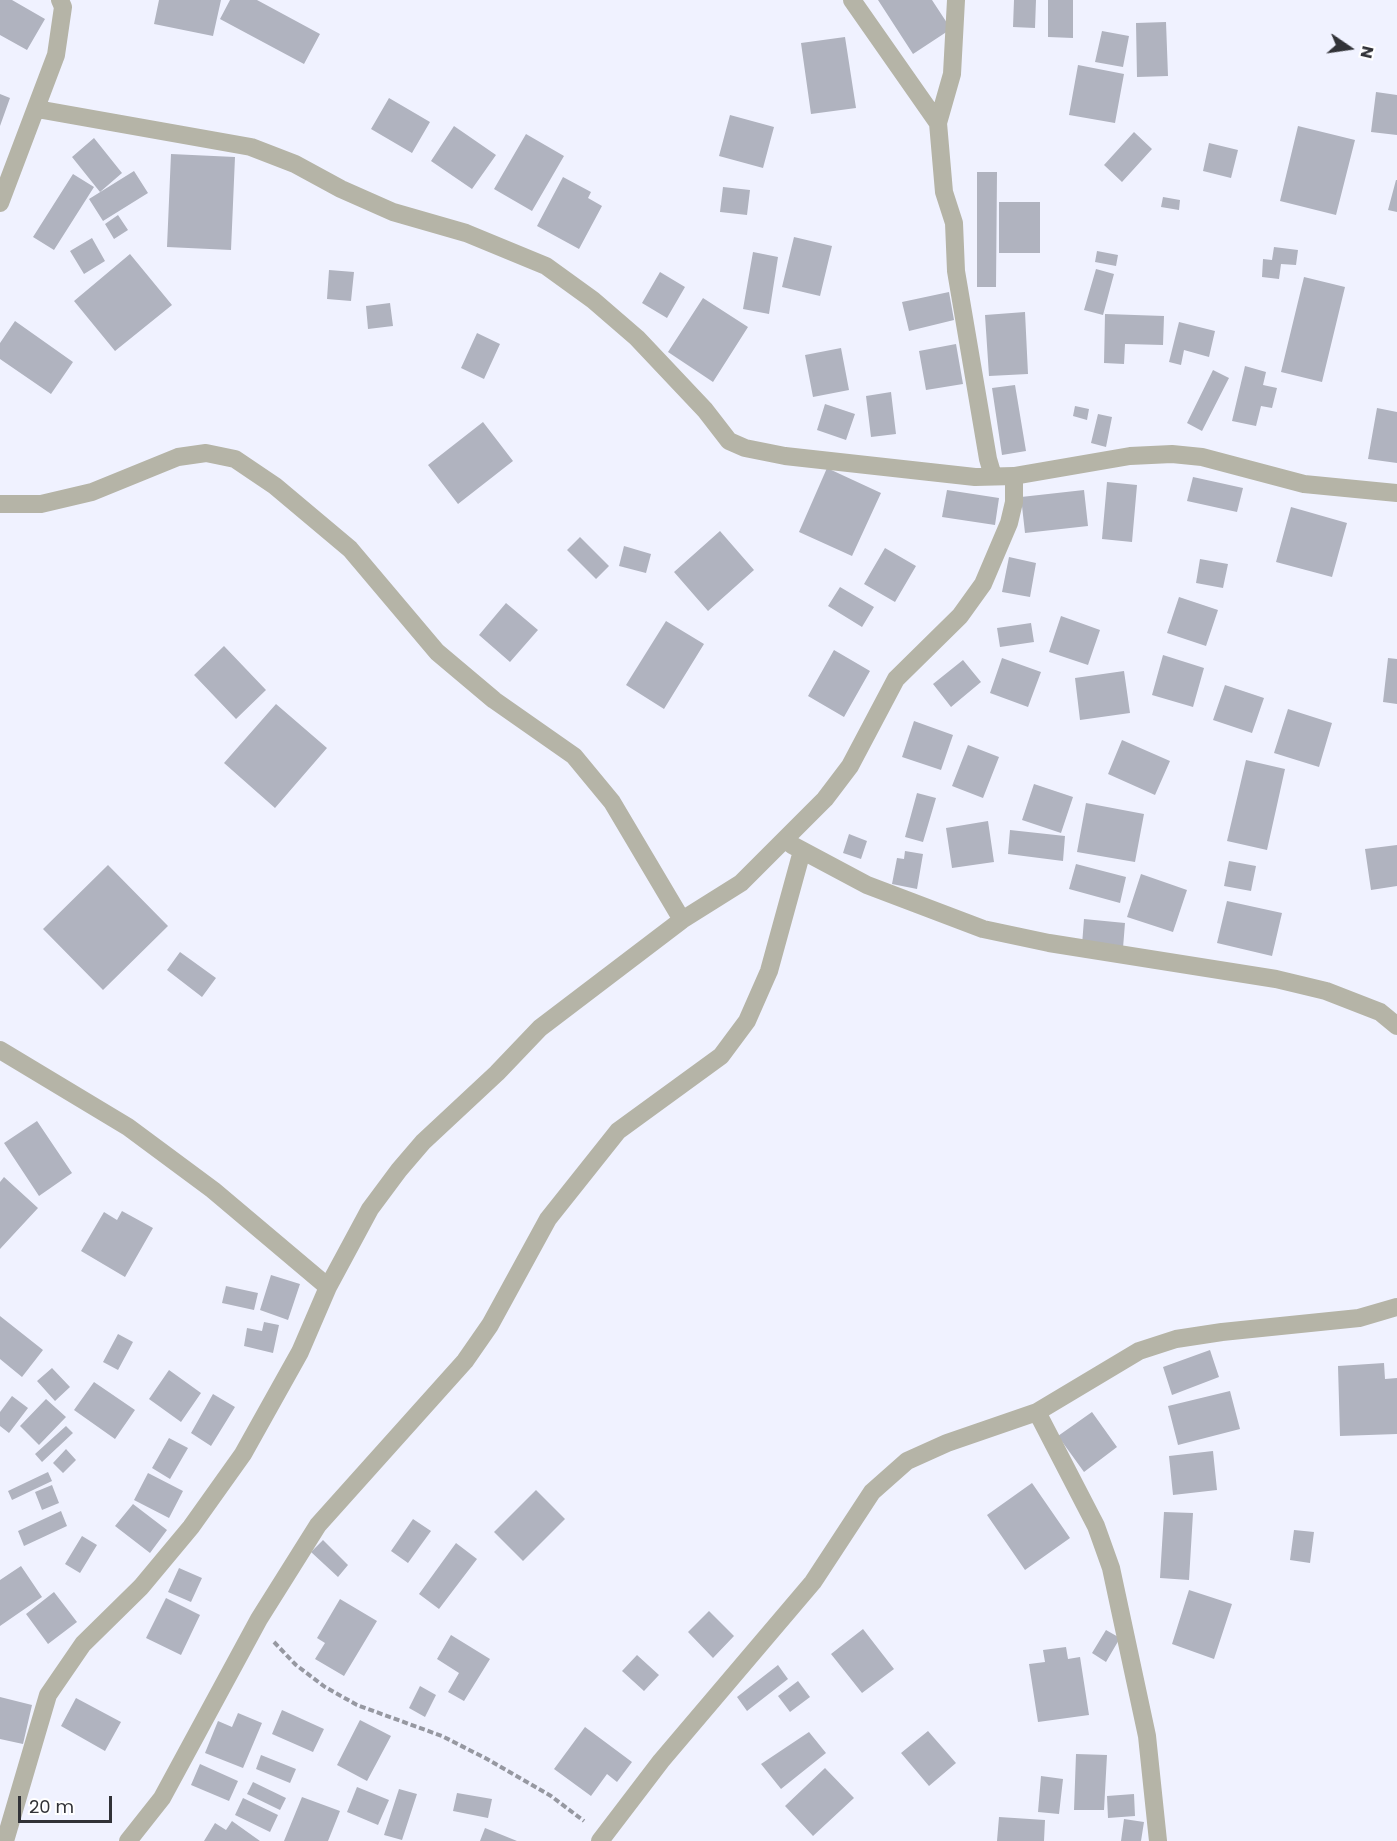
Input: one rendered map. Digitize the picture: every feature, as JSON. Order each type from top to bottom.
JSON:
[{"type":"street","points":[[0,203],[56,55],[63,7],[60,0]]},
{"type":"street","points":[[852,0],[938,123]]},
{"type":"street","points":[[956,0],[952,74],[938,123],[944,192],[954,223],[956,270],[993,477]]},
{"type":"street","points":[[37,109],[251,147],[295,164],[341,189],[393,212],[466,233],[546,266],[593,300],[637,338],[705,411],[729,441],[745,448],[784,456],[975,477],[1014,476],[1130,456],[1172,454],[1202,457],[1304,484],[1397,494]]},
{"type":"street","points":[[0,504],[41,504],[92,492],[178,457],[206,453],[235,459],[275,486],[350,549],[437,652],[494,700],[574,756],[612,802],[682,920]]},
{"type":"street","points":[[5,1841],[48,1695],[83,1644],[141,1587],[191,1527],[243,1454],[300,1352],[328,1287],[370,1209],[423,1142],[497,1073],[540,1028],[682,920],[741,883],[785,842],[825,799],[850,765],[896,679],[960,616],[983,584],[1009,523],[1014,502],[1014,476]]},
{"type":"street","points":[[785,842],[867,885],[982,929],[1107,953],[1276,979],[1326,991],[1380,1012],[1397,1026]]},
{"type":"street","points":[[128,1841],[162,1798],[260,1619],[318,1524],[465,1361],[490,1325],[548,1219],[611,1139],[678,1085],[721,1056],[747,1021],[769,971],[802,851]]},
{"type":"street","points":[[0,1050],[128,1127],[213,1190],[328,1287]]},
{"type":"street","points":[[602,1839],[661,1761],[813,1581],[872,1492],[886,1477],[907,1461],[947,1443],[1037,1412],[1139,1351],[1176,1340],[1222,1332],[1359,1318],[1397,1306]]},
{"type":"street","points":[[1037,1412],[1096,1526],[1111,1568],[1147,1736],[1158,1841]]},
{"type":"path","points":[[260,1619],[283,1652],[325,1687],[357,1705],[442,1736],[487,1759],[550,1796],[602,1839]]},
{"type":"building","points":[[0,0],[12,0],[45,19],[27,50],[0,35]]},
{"type":"building","points":[[159,0],[221,0],[213,36],[154,24]]},
{"type":"building","points":[[230,0],[257,0],[320,34],[304,64],[220,19]]},
{"type":"building","points":[[878,0],[932,0],[951,29],[913,54]]},
{"type":"building","points":[[1014,0],[1036,0],[1035,28],[1013,27]]},
{"type":"building","points":[[1048,0],[1073,0],[1073,38],[1048,37]]},
{"type":"building","points":[[1166,22],[1168,76],[1137,77],[1136,23]]},
{"type":"building","points":[[1102,31],[1129,36],[1123,67],[1095,62]]},
{"type":"building","points":[[845,37],[856,108],[811,114],[801,43]]},
{"type":"building","points":[[1078,65],[1124,74],[1115,123],[1069,115]]},
{"type":"building","points":[[1376,92],[1397,95],[1397,135],[1371,132]]},
{"type":"building","points":[[0,94],[10,98],[0,126]]},
{"type":"building","points":[[389,98],[430,122],[412,153],[371,129]]},
{"type":"building","points":[[730,115],[774,127],[763,168],[719,156]]},
{"type":"building","points":[[454,126],[496,155],[472,189],[431,161]]},
{"type":"building","points":[[1298,126],[1355,140],[1336,215],[1280,201]]},
{"type":"building","points":[[1134,132],[1152,149],[1122,182],[1104,165]]},
{"type":"building","points":[[526,134],[564,156],[532,211],[494,189]]},
{"type":"building","points":[[94,138],[122,173],[100,192],[72,157]]},
{"type":"building","points":[[1209,143],[1238,150],[1231,178],[1203,171]]},
{"type":"building","points":[[171,154],[235,157],[231,250],[167,247]]},
{"type":"building","points":[[134,171],[148,193],[103,221],[89,199]]},
{"type":"building","points":[[977,172],[997,172],[996,287],[977,287]]},
{"type":"building","points":[[73,174],[94,187],[54,250],[33,237]]},
{"type":"building","points":[[563,177],[591,192],[588,198],[602,206],[579,249],[537,226]]},
{"type":"building","points":[[1397,180],[1397,212],[1388,210]]},
{"type":"building","points":[[723,187],[750,190],[747,215],[720,212]]},
{"type":"building","points":[[1163,197],[1180,200],[1179,210],[1161,207]]},
{"type":"building","points":[[999,202],[1040,202],[1040,253],[999,253]]},
{"type":"building","points":[[118,215],[128,230],[114,239],[105,224]]},
{"type":"building","points":[[794,237],[832,246],[820,296],[782,287]]},
{"type":"building","points":[[92,238],[105,261],[84,274],[70,251]]},
{"type":"building","points":[[1274,247],[1298,250],[1296,265],[1281,264],[1279,279],[1262,277],[1263,259],[1272,260]]},
{"type":"building","points":[[1097,251],[1118,255],[1116,266],[1095,262]]},
{"type":"building","points":[[753,252],[778,257],[769,314],[743,309]]},
{"type":"building","points":[[130,254],[172,305],[115,351],[74,301]]},
{"type":"building","points":[[1096,269],[1114,274],[1103,315],[1084,310]]},
{"type":"building","points":[[329,270],[354,272],[351,301],[327,299]]},
{"type":"building","points":[[660,272],[685,287],[667,318],[642,303]]},
{"type":"building","points":[[1304,277],[1345,287],[1322,382],[1281,372]]},
{"type":"building","points":[[949,292],[954,320],[909,331],[902,302]]},
{"type":"building","points":[[703,298],[748,327],[713,382],[668,352]]},
{"type":"building","points":[[390,303],[393,326],[368,329],[366,306]]},
{"type":"building","points":[[1025,312],[1028,374],[989,376],[985,315]]},
{"type":"building","points":[[1105,314],[1164,316],[1163,345],[1125,344],[1124,364],[1104,363]]},
{"type":"building","points":[[15,321],[73,362],[51,394],[0,359],[0,343]]},
{"type":"building","points":[[1179,322],[1215,331],[1209,357],[1184,350],[1181,365],[1169,362]]},
{"type":"building","points":[[477,333],[500,344],[484,379],[461,368]]},
{"type":"building","points":[[956,344],[963,384],[926,390],[919,351]]},
{"type":"building","points":[[841,348],[849,390],[813,397],[805,355]]},
{"type":"building","points":[[1245,366],[1266,372],[1263,385],[1277,388],[1272,408],[1261,406],[1256,426],[1232,421]]},
{"type":"building","points":[[1213,370],[1229,378],[1202,431],[1187,423]]},
{"type":"building","points":[[1015,385],[1026,451],[1002,455],[992,388]]},
{"type":"building","points":[[891,392],[896,434],[871,437],[866,396]]},
{"type":"building","points":[[825,404],[855,414],[846,440],[817,430]]},
{"type":"building","points":[[1075,406],[1089,409],[1087,420],[1073,416]]},
{"type":"building","points":[[1377,408],[1397,412],[1397,463],[1368,459]]},
{"type":"building","points":[[1098,414],[1112,417],[1106,447],[1091,443]]},
{"type":"building","points":[[483,422],[513,461],[458,504],[428,465]]},
{"type":"building","points":[[827,468],[881,493],[852,556],[799,532]]},
{"type":"building","points":[[1193,477],[1243,488],[1237,512],[1187,501]]},
{"type":"building","points":[[1107,482],[1137,485],[1132,542],[1102,539]]},
{"type":"building","points":[[947,490],[999,498],[995,525],[942,517]]},
{"type":"building","points":[[1084,490],[1088,526],[1025,533],[1021,497]]},
{"type":"building","points":[[1291,507],[1347,523],[1332,577],[1276,562]]},
{"type":"building","points":[[720,531],[754,570],[708,611],[674,572]]},
{"type":"building","points":[[580,537],[609,566],[596,579],[567,550]]},
{"type":"building","points":[[624,546],[651,554],[646,573],[619,566]]},
{"type":"building","points":[[885,548],[916,566],[895,602],[864,584]]},
{"type":"building","points":[[1009,557],[1036,563],[1030,597],[1002,592]]},
{"type":"building","points":[[1200,559],[1228,564],[1223,588],[1196,583]]},
{"type":"building","points":[[840,587],[874,607],[862,627],[828,606]]},
{"type":"building","points":[[1179,597],[1218,610],[1206,646],[1167,633]]},
{"type":"building","points":[[506,603],[538,630],[510,662],[479,635]]},
{"type":"building","points":[[1061,616],[1100,630],[1088,665],[1049,652]]},
{"type":"building","points":[[666,621],[704,644],[664,709],[626,685]]},
{"type":"building","points":[[1031,623],[1034,642],[1000,647],[997,628]]},
{"type":"building","points":[[224,646],[266,690],[236,719],[194,675]]},
{"type":"building","points":[[834,650],[870,671],[844,717],[808,696]]},
{"type":"building","points":[[1163,655],[1204,668],[1193,707],[1152,695]]},
{"type":"building","points":[[1002,658],[1041,672],[1028,707],[990,693]]},
{"type":"building","points":[[1388,658],[1397,659],[1397,704],[1383,702]]},
{"type":"building","points":[[963,660],[981,682],[951,707],[933,684]]},
{"type":"building","points":[[1124,671],[1130,713],[1080,720],[1075,678]]},
{"type":"building","points":[[1225,685],[1264,698],[1252,733],[1213,720]]},
{"type":"building","points":[[276,704],[327,748],[275,808],[224,763]]},
{"type":"building","points":[[1288,709],[1332,723],[1319,767],[1274,753]]},
{"type":"building","points":[[914,721],[953,735],[941,770],[902,757]]},
{"type":"building","points":[[1122,740],[1170,761],[1155,795],[1108,774]]},
{"type":"building","points":[[968,745],[999,757],[983,798],[952,786]]},
{"type":"building","points":[[1246,760],[1285,769],[1267,850],[1227,841]]},
{"type":"building","points":[[1034,784],[1073,797],[1061,833],[1022,820]]},
{"type":"building","points":[[917,793],[936,798],[923,842],[905,837]]},
{"type":"building","points":[[1086,803],[1144,814],[1135,862],[1077,852]]},
{"type":"building","points":[[988,821],[994,862],[952,868],[946,828]]},
{"type":"building","points":[[1010,830],[1065,836],[1063,861],[1008,854]]},
{"type":"building","points":[[849,834],[867,841],[861,859],[843,853]]},
{"type":"building","points":[[1397,845],[1397,886],[1371,890],[1365,849]]},
{"type":"building","points":[[905,851],[923,854],[917,889],[892,884],[897,858],[904,859]]},
{"type":"building","points":[[1229,861],[1256,866],[1251,891],[1224,886]]},
{"type":"building","points":[[1076,864],[1126,877],[1120,903],[1069,889]]},
{"type":"building","points":[[108,865],[168,926],[103,990],[43,929]]},
{"type":"building","points":[[1141,874],[1187,890],[1173,932],[1127,917]]},
{"type":"building","points":[[1227,901],[1282,913],[1272,956],[1217,943]]},
{"type":"building","points":[[1084,919],[1125,923],[1123,948],[1082,945]]},
{"type":"building","points":[[180,952],[216,978],[202,997],[167,970]]},
{"type":"building","points":[[37,1121],[72,1173],[39,1196],[4,1143]]},
{"type":"building","points":[[4,1177],[38,1208],[0,1249],[0,1182]]},
{"type":"building","points":[[122,1211],[153,1228],[125,1277],[81,1251],[104,1212],[117,1220]]},
{"type":"building","points":[[271,1275],[300,1284],[288,1320],[260,1310]]},
{"type":"building","points":[[226,1286],[258,1293],[254,1310],[222,1303]]},
{"type":"building","points":[[0,1316],[43,1350],[22,1377],[0,1359]]},
{"type":"building","points":[[264,1322],[279,1325],[273,1353],[244,1346],[247,1328],[262,1331]]},
{"type":"building","points":[[118,1334],[133,1342],[118,1370],[103,1362]]},
{"type":"building","points":[[1210,1350],[1219,1377],[1172,1395],[1163,1367]]},
{"type":"building","points":[[1384,1363],[1385,1379],[1397,1378],[1397,1434],[1340,1436],[1338,1366]]},
{"type":"building","points":[[52,1368],[70,1387],[55,1401],[37,1381]]},
{"type":"building","points":[[169,1370],[201,1393],[181,1422],[149,1399]]},
{"type":"building","points":[[94,1382],[135,1410],[115,1439],[74,1410]]},
{"type":"building","points":[[1230,1391],[1240,1429],[1178,1445],[1168,1406]]},
{"type":"building","points":[[213,1394],[235,1407],[211,1446],[191,1433]]},
{"type":"building","points":[[12,1396],[28,1408],[9,1433],[0,1426],[0,1412]]},
{"type":"building","points":[[46,1399],[66,1417],[39,1445],[20,1426]]},
{"type":"building","points":[[1092,1412],[1117,1447],[1084,1472],[1058,1436]]},
{"type":"building","points":[[66,1426],[73,1433],[42,1462],[35,1454]]},
{"type":"building","points":[[169,1438],[188,1448],[170,1479],[152,1468]]},
{"type":"building","points":[[66,1449],[76,1460],[63,1473],[53,1463]]},
{"type":"building","points":[[1213,1451],[1217,1490],[1173,1495],[1169,1456]]},
{"type":"building","points":[[48,1472],[52,1481],[12,1500],[8,1491]]},
{"type":"building","points":[[148,1473],[183,1491],[169,1518],[134,1500]]},
{"type":"building","points":[[1032,1483],[1070,1538],[1025,1570],[987,1515]]},
{"type":"building","points":[[52,1485],[59,1503],[42,1510],[35,1492]]},
{"type":"building","points":[[536,1490],[565,1519],[523,1561],[494,1532]]},
{"type":"building","points":[[133,1504],[167,1530],[150,1553],[115,1526]]},
{"type":"building","points":[[61,1511],[67,1526],[24,1546],[18,1531]]},
{"type":"building","points":[[1164,1512],[1193,1513],[1189,1580],[1160,1578]]},
{"type":"building","points":[[413,1519],[431,1531],[408,1563],[391,1551]]},
{"type":"building","points":[[1294,1530],[1314,1532],[1310,1563],[1290,1560]]},
{"type":"building","points":[[82,1536],[97,1545],[80,1573],[65,1564]]},
{"type":"building","points":[[323,1540],[348,1565],[338,1577],[311,1552]]},
{"type":"building","points":[[456,1543],[477,1559],[439,1609],[419,1594]]},
{"type":"building","points":[[21,1566],[42,1597],[0,1626],[0,1580]]},
{"type":"building","points":[[179,1568],[202,1578],[191,1602],[168,1592]]},
{"type":"building","points":[[1189,1590],[1232,1604],[1214,1659],[1172,1644]]},
{"type":"building","points":[[54,1592],[77,1622],[48,1644],[26,1614]]},
{"type":"building","points":[[166,1598],[200,1615],[181,1655],[146,1638]]},
{"type":"building","points":[[340,1599],[377,1621],[344,1676],[315,1659],[325,1643],[317,1638]]},
{"type":"building","points":[[709,1611],[734,1636],[713,1658],[688,1632]]},
{"type":"building","points":[[863,1629],[894,1669],[862,1693],[831,1654]]},
{"type":"building","points":[[1106,1630],[1120,1638],[1106,1662],[1092,1653]]},
{"type":"building","points":[[451,1635],[490,1659],[464,1701],[448,1692],[459,1673],[437,1659]]},
{"type":"building","points":[[1066,1647],[1068,1659],[1080,1657],[1089,1715],[1038,1722],[1029,1664],[1045,1662],[1043,1650]]},
{"type":"building","points":[[637,1655],[659,1675],[644,1691],[622,1671]]},
{"type":"building","points":[[778,1665],[788,1679],[747,1711],[737,1697]]},
{"type":"building","points":[[798,1681],[810,1697],[790,1712],[778,1696]]},
{"type":"building","points":[[420,1686],[436,1695],[425,1717],[409,1708]]},
{"type":"building","points":[[0,1697],[32,1705],[23,1744],[0,1739]]},
{"type":"building","points":[[76,1698],[121,1722],[105,1751],[61,1726]]},
{"type":"building","points":[[282,1710],[324,1729],[313,1752],[272,1734]]},
{"type":"building","points":[[238,1713],[262,1723],[243,1768],[205,1753],[218,1721],[232,1727]]},
{"type":"building","points":[[360,1720],[391,1736],[367,1781],[337,1765]]},
{"type":"building","points":[[585,1727],[632,1762],[617,1782],[607,1774],[591,1796],[554,1769]]},
{"type":"building","points":[[928,1731],[956,1763],[929,1786],[901,1753]]},
{"type":"building","points":[[809,1732],[826,1753],[781,1789],[761,1764]]},
{"type":"building","points":[[1076,1754],[1107,1755],[1104,1810],[1074,1810]]},
{"type":"building","points":[[261,1755],[296,1769],[290,1783],[256,1769]]},
{"type":"building","points":[[200,1764],[238,1781],[229,1801],[191,1785]]},
{"type":"building","points":[[825,1768],[854,1798],[813,1836],[785,1806]]},
{"type":"building","points":[[1041,1776],[1063,1779],[1059,1814],[1038,1812]]},
{"type":"building","points":[[253,1782],[286,1798],[280,1810],[247,1794]]},
{"type":"building","points":[[357,1787],[389,1800],[378,1825],[347,1812]]},
{"type":"building","points":[[399,1789],[417,1794],[402,1840],[384,1835]]},
{"type":"building","points":[[457,1793],[492,1799],[488,1818],[453,1811]]},
{"type":"building","points":[[1134,1794],[1135,1816],[1108,1818],[1107,1796]]},
{"type":"building","points":[[302,1797],[340,1811],[328,1841],[284,1841]]},
{"type":"building","points":[[243,1798],[278,1815],[270,1832],[235,1815]]},
{"type":"building","points":[[999,1817],[1045,1820],[1044,1841],[997,1841]]},
{"type":"building","points":[[1124,1819],[1144,1822],[1141,1841],[1121,1841]]},
{"type":"building","points":[[232,1821],[260,1841],[204,1841],[215,1823],[226,1830]]},
{"type":"building","points":[[485,1828],[517,1841],[480,1841]]}]
